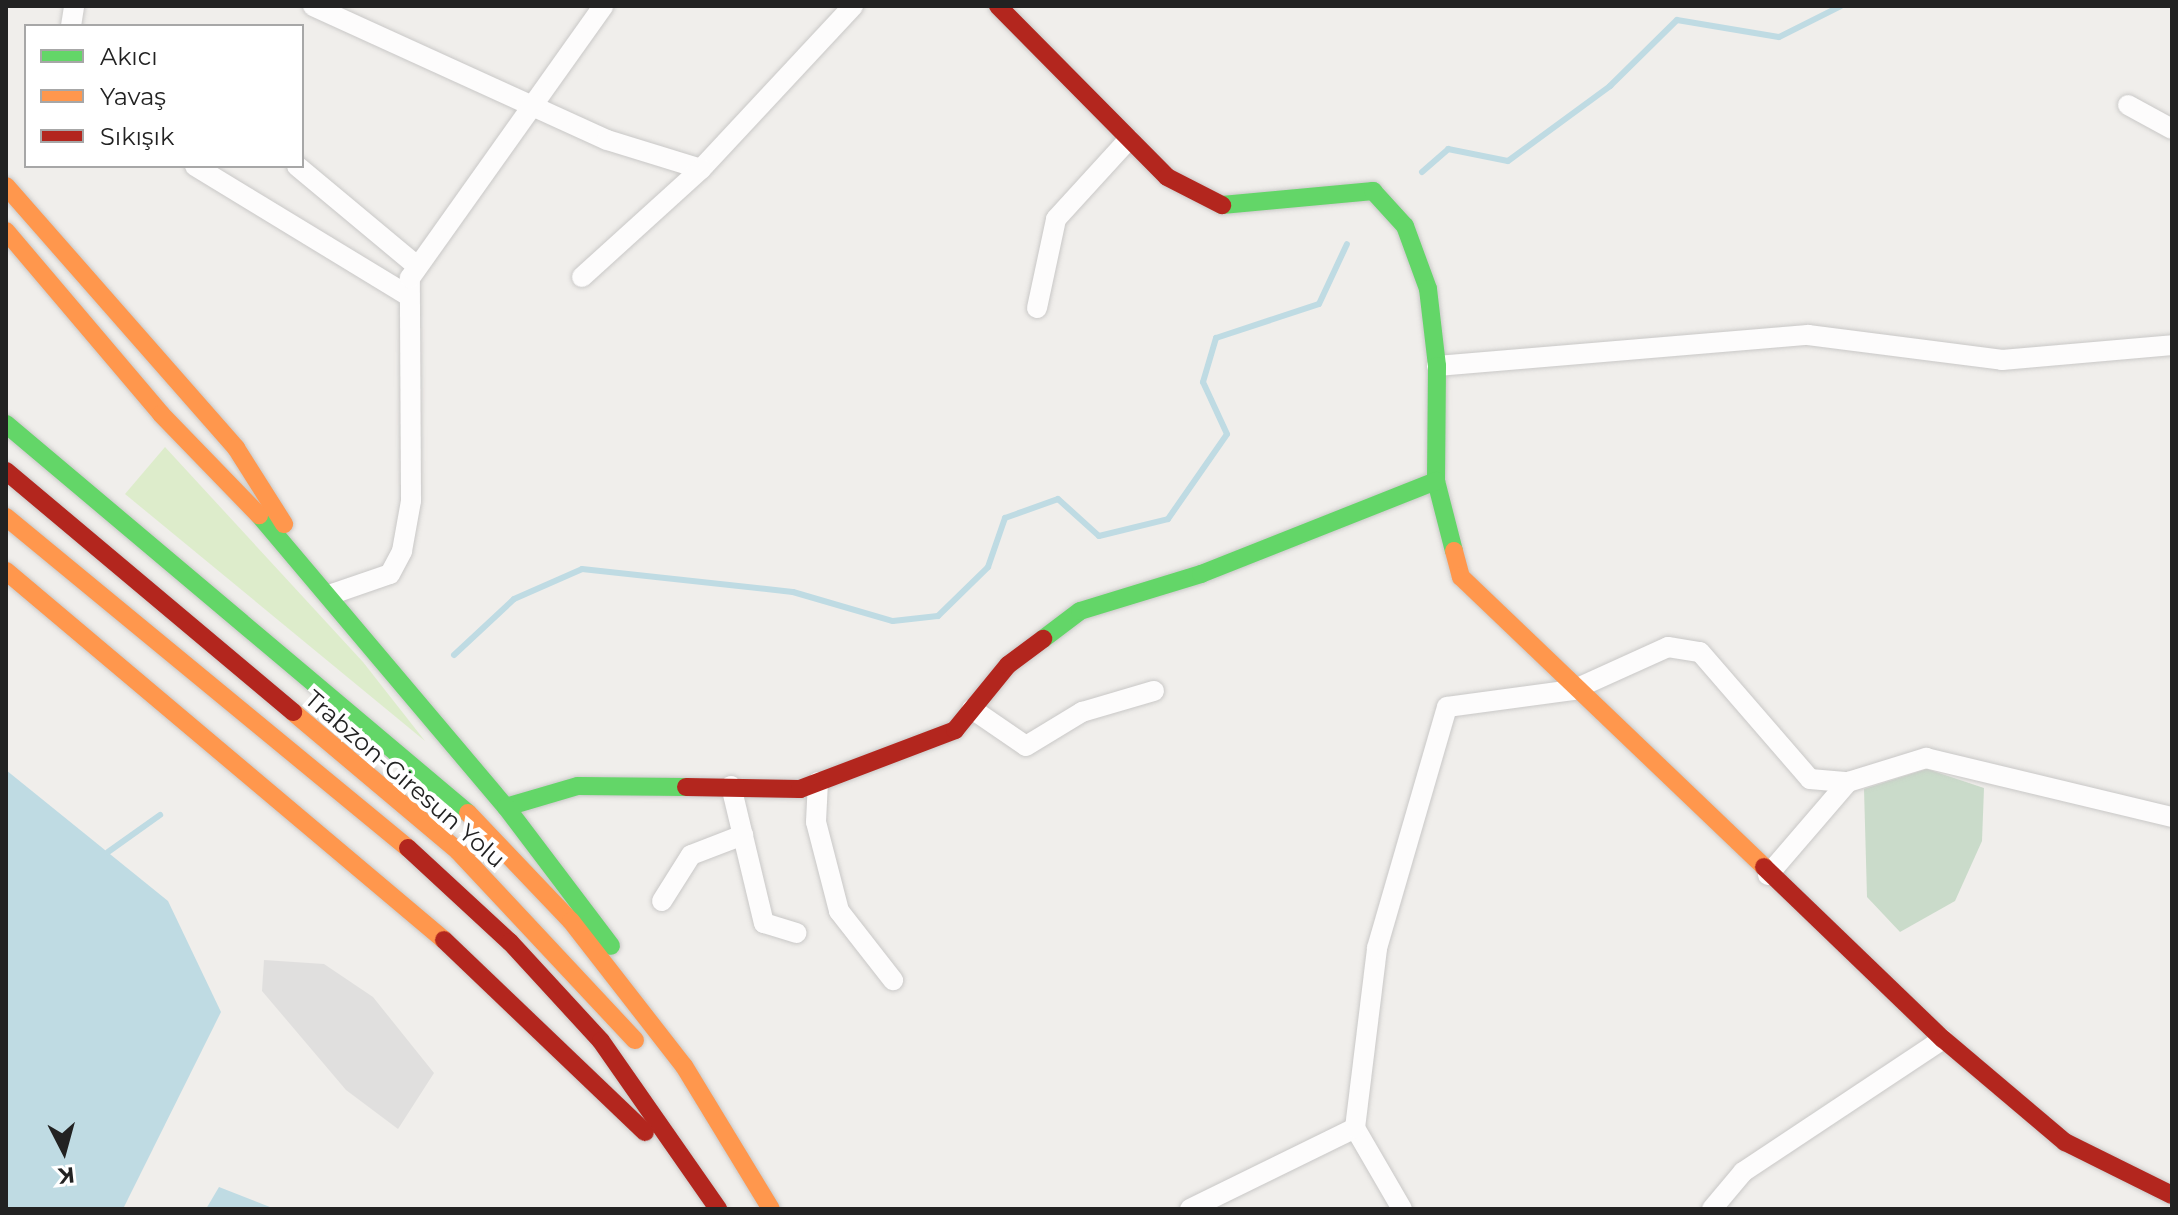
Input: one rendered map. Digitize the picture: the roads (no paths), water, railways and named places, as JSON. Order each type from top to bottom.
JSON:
[{"type":"main road","points":[[998,6],[1167,177],[1221,205],[1373,191],[1405,226],[1428,289],[1437,366],[1436,481],[1461,577],[1573,690],[1943,1039],[2065,1142],[2172,1195]]},
{"type":"main road","points":[[6,186],[236,448],[314,572]]},
{"type":"main road","points":[[6,231],[161,414],[314,572],[506,807],[700,1070],[781,1209]]},
{"type":"main road","points":[[6,424],[470,815],[571,921],[684,1066],[771,1209]]},
{"type":"main road","name":"Trabzon-Giresun Yolu","points":[[6,471],[458,851],[651,1062]]},
{"type":"main road","points":[[506,807],[578,786],[800,789],[955,730],[1008,665],[1080,611],[1201,574],[1436,481]]},
{"type":"main road","name":"Trabzon-Giresun Yolu","points":[[6,517],[439,874],[601,1041],[718,1209]]},
{"type":"main road","points":[[6,571],[441,937],[706,1190]]},
{"type":"main road","points":[[678,1099],[752,1209]]},
{"type":"street","points":[[313,6],[533,102],[607,140],[701,169]]},
{"type":"street","points":[[332,594],[390,574],[402,551],[411,501],[407,295],[416,265],[603,6]]},
{"type":"street","points":[[582,277],[701,169],[853,6]]},
{"type":"street","points":[[2128,105],[2172,129]]},
{"type":"street","points":[[1037,308],[1056,219],[1129,139]]},
{"type":"street","points":[[198,168],[407,295]]},
{"type":"street","points":[[299,168],[416,265]]},
{"type":"street","points":[[1437,366],[1808,335],[2002,360],[2172,345]]},
{"type":"street","points":[[1402,1209],[1355,1128],[1377,948],[1447,707],[1573,690],[1668,647],[1700,652],[1810,779],[1848,782],[1926,758],[2172,817]]},
{"type":"street","points":[[972,709],[1026,746],[1082,712],[1154,691]]},
{"type":"street","points":[[818,782],[816,822],[839,911],[893,980]]},
{"type":"street","points":[[1768,875],[1848,782]]},
{"type":"street","points":[[731,786],[764,923],[797,933]]},
{"type":"street","points":[[662,901],[691,855],[743,835]]},
{"type":"street","points":[[1712,1209],[1743,1172],[1943,1039]]},
{"type":"street","points":[[1190,1209],[1355,1128]]},
{"type":"water","points":[[6,770],[168,901],[221,1012],[123,1209],[6,1209]]},
{"type":"water","points":[[219,1187],[275,1209],[206,1209]]},
{"type":"waterway","points":[[1422,172],[1448,149],[1508,161],[1610,86],[1677,20],[1779,37],[1841,6]]},
{"type":"waterway","points":[[454,655],[514,599],[582,569],[793,592],[893,621],[938,616],[988,567],[1005,518],[1058,499],[1099,536],[1168,519],[1227,434],[1203,382],[1216,338],[1319,304],[1347,244]]},
{"type":"waterway","points":[[108,852],[160,815]]}]
